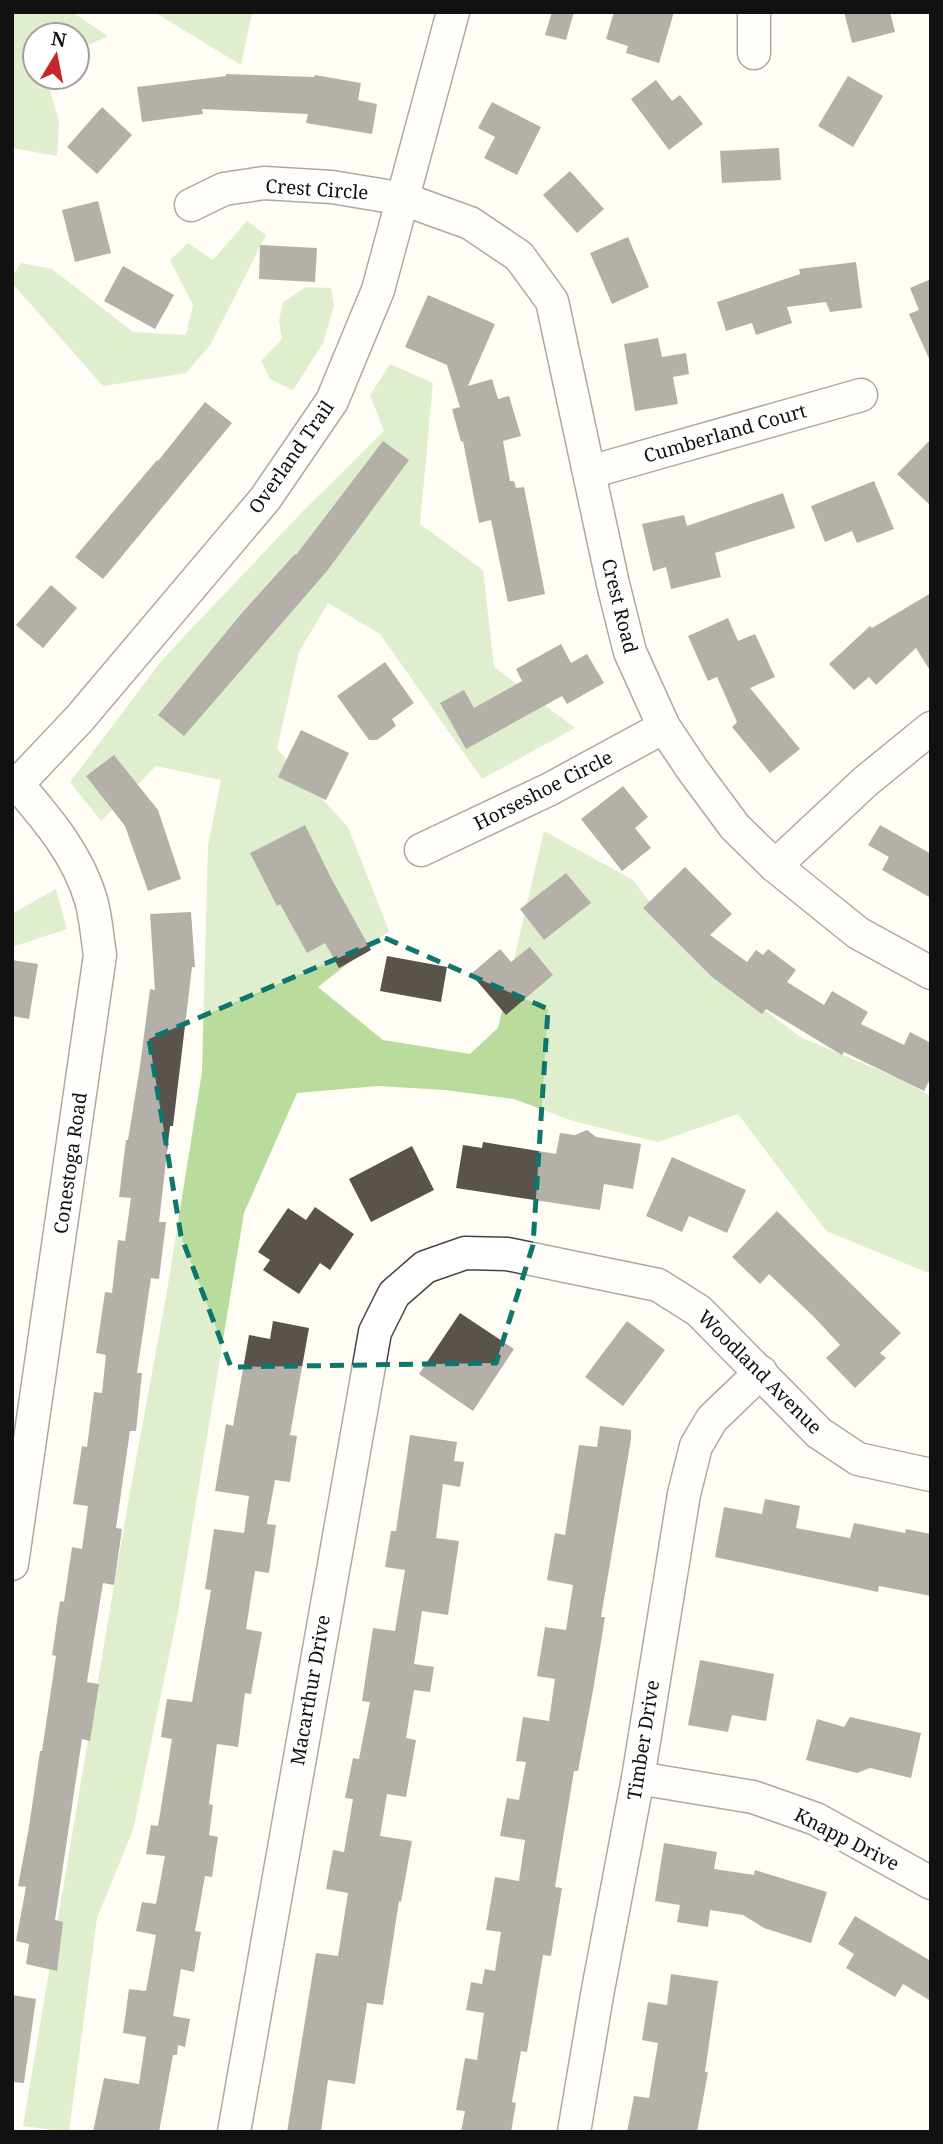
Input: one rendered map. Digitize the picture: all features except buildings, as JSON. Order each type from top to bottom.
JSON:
[{"type":"street","name":"Overland Trail","points":[[15,787],[80,719],[265,499],[332,401],[378,290],[453,12]]},
{"type":"street","points":[[754,12],[754,52]]},
{"type":"street","name":"Crest Circle","points":[[191,205],[224,189],[264,183],[332,187],[404,199]]},
{"type":"street","name":"Crest Road","points":[[404,199],[470,223],[519,256],[552,301],[630,652],[664,727],[692,769],[735,827],[775,866],[858,933],[931,973]]},
{"type":"street","name":"Cumberland Court","points":[[590,472],[861,395]]},
{"type":"street","name":"Horseshoe Circle","points":[[421,850],[550,789],[664,727]]},
{"type":"street","points":[[775,866],[866,781],[931,728]]},
{"type":"street","name":"Conestoga Road","points":[[12,1564],[100,955],[92,901],[73,856],[47,820],[15,787]]},
{"type":"street","name":"Woodland Avenue","points":[[425,1267],[465,1253],[507,1254],[658,1285],[699,1311],[820,1433],[858,1459],[931,1475]]},
{"type":"street","name":"Macarthur Drive","points":[[234,2132],[375,1332],[394,1294],[425,1267]]},
{"type":"street","name":"Timber Drive","points":[[574,2132],[638,1778],[684,1494],[696,1446],[712,1419],[761,1372]]},
{"type":"street","name":"Knapp Drive","points":[[638,1778],[753,1797],[816,1819],[927,1873]]},
{"type":"highlighted area","points":[[385,938],[548,1009],[533,1245],[496,1363],[231,1367],[181,1236],[149,1039]]},
{"type":"green space","points":[[12,12],[72,12],[86,21],[21,21],[21,91],[50,91],[59,121],[57,156],[12,148]]},
{"type":"green space","points":[[154,12],[255,12],[252,13],[241,65]]},
{"type":"green space","points":[[91,25],[108,36],[91,44]]},
{"type":"green space","points":[[247,221],[266,235],[210,345],[186,373],[103,386],[12,283],[12,276],[21,263],[52,269],[133,332],[186,335],[193,305],[170,260],[188,243],[213,260]]},
{"type":"green space","points":[[306,287],[331,288],[334,306],[323,343],[293,390],[270,379],[261,361],[282,339],[279,321],[283,302]]},
{"type":"green space","points":[[390,364],[433,383],[420,524],[483,570],[494,667],[575,728],[482,779],[380,634],[328,603],[299,652],[277,749],[348,827],[389,931],[318,987],[383,1040],[470,1054],[498,1028],[544,831],[633,880],[690,955],[802,1038],[898,1078],[931,1096],[931,1274],[826,1231],[738,1114],[658,1142],[573,1121],[514,1099],[445,1090],[378,1086],[297,1093],[244,1213],[178,1612],[133,1830],[97,1918],[69,2132],[23,2126],[127,1509],[167,1291],[202,1072],[208,846],[221,780],[156,766],[101,821],[70,782],[162,660],[304,510],[384,431],[370,395]]},
{"type":"green space","points":[[56,889],[67,929],[12,947],[12,914]]}]
